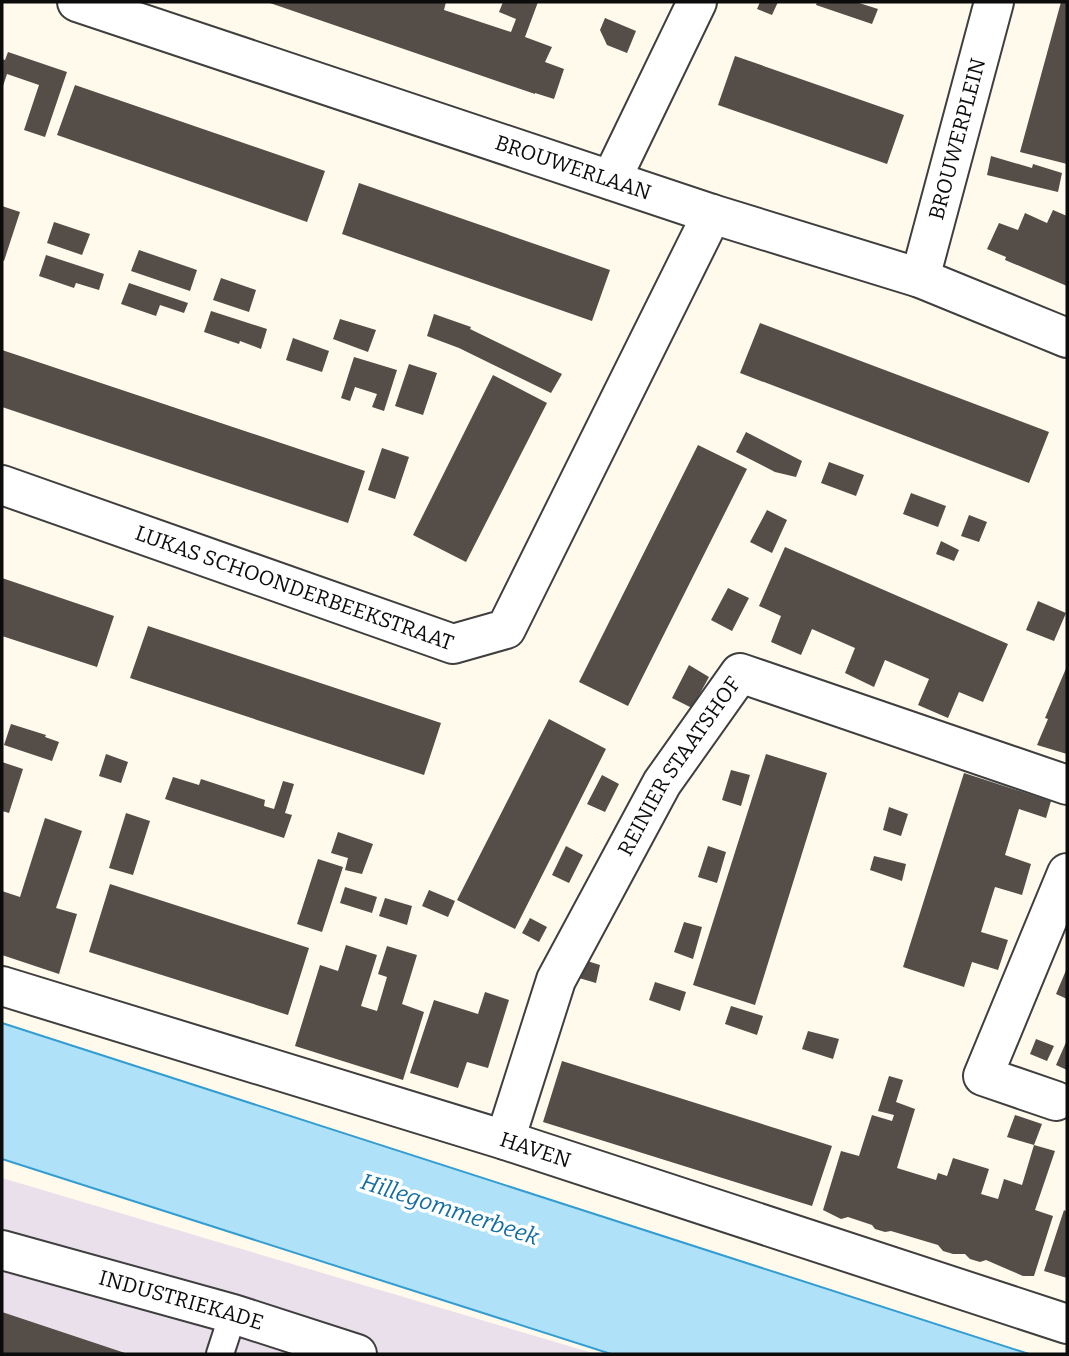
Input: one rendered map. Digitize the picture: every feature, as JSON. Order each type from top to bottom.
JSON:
[{"type":"street","name":"BROUWERLAAN","points":[[77,2],[712,214],[920,278],[1067,338]]},
{"type":"street","points":[[611,180],[697,2]]},
{"type":"street","name":"BROUWERPLEIN","points":[[920,278],[994,2]]},
{"type":"street","name":"LUKAS SCHOONDERBEEKSTRAAT","points":[[2,485],[453,644],[506,629],[712,214]]},
{"type":"street","name":"REINIER STAATSHOF","points":[[505,1140],[556,980],[662,783],[740,673],[1067,785]]},
{"type":"street","points":[[1056,1101],[984,1076],[1067,873]]},
{"type":"street","name":"HAVEN","points":[[2,986],[505,1140],[1067,1324]]},
{"type":"street","name":"INDUSTRIEKADE","points":[[2,1250],[233,1314],[357,1354]]},
{"type":"lane","points":[[220,1354],[233,1314]]},
{"type":"shaded area","points":[[2,1178],[596,1354],[2,1354]]},
{"type":"water","name":"Hillegommerbeek","points":[[2,1023],[1029,1354],[611,1354],[2,1159]]},
{"type":"building","points":[[267,2],[446,2],[444,10],[511,32],[516,19],[499,12],[503,2],[538,2],[525,37],[552,47],[545,62],[564,69],[554,99]]},
{"type":"building","points":[[760,2],[778,2],[772,15],[757,9]]},
{"type":"building","points":[[817,2],[856,2],[878,9],[872,24],[816,5]]},
{"type":"building","points":[[1061,2],[1067,2],[1067,164],[1020,152]]},
{"type":"building","points":[[605,18],[636,31],[627,53],[607,45],[600,30]]},
{"type":"building","points":[[8,52],[67,72],[45,137],[24,130],[39,85],[7,74],[2,89],[2,59],[5,60]]},
{"type":"building","points":[[735,56],[904,115],[887,164],[718,105]]},
{"type":"building","points":[[75,85],[325,171],[307,222],[57,135]]},
{"type":"building","points":[[991,156],[1032,168],[1033,164],[1062,173],[1058,192],[987,175]]},
{"type":"building","points":[[359,183],[610,270],[592,321],[342,234]]},
{"type":"building","points":[[2,206],[20,212],[4,261],[2,260]]},
{"type":"building","points":[[1053,210],[1067,216],[1067,286],[1005,260],[1006,257],[987,249],[999,223],[1018,230],[1025,213],[1047,223]]},
{"type":"building","points":[[54,222],[90,234],[82,255],[47,243]]},
{"type":"building","points":[[139,250],[197,270],[190,291],[131,271]]},
{"type":"building","points":[[46,255],[104,274],[99,290],[76,283],[74,288],[39,276]]},
{"type":"building","points":[[221,278],[256,290],[249,312],[213,300]]},
{"type":"building","points":[[129,283],[188,303],[184,313],[160,305],[156,316],[121,304]]},
{"type":"building","points":[[211,311],[267,329],[261,349],[204,332]]},
{"type":"building","points":[[434,314],[471,327],[470,329],[562,374],[551,393],[459,348],[427,336]]},
{"type":"building","points":[[340,319],[376,330],[368,352],[333,339]]},
{"type":"building","points":[[760,323],[1049,432],[1029,483],[740,373]]},
{"type":"building","points":[[293,338],[329,351],[322,372],[286,360]]},
{"type":"building","points":[[2,350],[365,471],[348,523],[2,407]]},
{"type":"building","points":[[354,357],[397,370],[384,411],[372,407],[377,394],[355,387],[350,401],[341,398]]},
{"type":"building","points":[[409,364],[437,373],[423,415],[395,406]]},
{"type":"building","points":[[493,375],[547,403],[466,562],[413,535]]},
{"type":"building","points":[[746,432],[802,461],[796,477],[775,472],[736,452]]},
{"type":"building","points":[[698,445],[747,469],[628,706],[579,682]]},
{"type":"building","points":[[382,448],[409,457],[395,499],[368,490]]},
{"type":"building","points":[[829,462],[864,475],[856,496],[821,483]]},
{"type":"building","points":[[911,493],[946,506],[938,527],[903,514]]},
{"type":"building","points":[[767,510],[787,520],[772,553],[750,542]]},
{"type":"building","points":[[969,515],[987,522],[979,542],[961,536]]},
{"type":"building","points":[[941,541],[959,550],[954,561],[936,554]]},
{"type":"building","points":[[785,547],[1008,644],[983,702],[959,692],[948,718],[918,705],[929,679],[885,660],[874,687],[845,673],[855,648],[812,629],[801,655],[771,642],[781,616],[759,606]]},
{"type":"building","points":[[2,578],[114,616],[97,667],[2,636]]},
{"type":"building","points":[[728,588],[749,598],[732,631],[711,620]]},
{"type":"building","points":[[1038,601],[1066,613],[1054,641],[1026,630]]},
{"type":"building","points":[[148,626],[441,723],[424,775],[130,678]]},
{"type":"building","points":[[689,665],[709,677],[692,708],[672,698]]},
{"type":"building","points":[[1067,666],[1067,754],[1037,745],[1048,719],[1045,718]]},
{"type":"building","points":[[549,719],[606,749],[515,929],[457,900]]},
{"type":"building","points":[[11,724],[59,742],[52,761],[4,745]]},
{"type":"building","points":[[106,754],[128,762],[121,783],[99,776]]},
{"type":"building","points":[[766,754],[827,773],[755,1005],[693,985]]},
{"type":"building","points":[[2,762],[23,769],[9,813],[2,811]]},
{"type":"building","points":[[731,770],[750,775],[741,806],[722,800]]},
{"type":"building","points":[[964,773],[1051,801],[1046,818],[1019,809],[1005,855],[1031,864],[1022,895],[995,887],[981,932],[1008,940],[998,970],[972,962],[964,987],[903,967]]},
{"type":"building","points":[[602,775],[619,784],[605,812],[587,804]]},
{"type":"building","points":[[173,777],[199,785],[201,779],[265,800],[264,806],[274,809],[283,781],[294,784],[285,813],[292,815],[284,838],[165,799]]},
{"type":"building","points":[[889,807],[908,814],[901,836],[883,830]]},
{"type":"building","points":[[126,813],[150,821],[133,875],[109,868]]},
{"type":"building","points":[[45,818],[82,831],[56,908],[77,914],[59,974],[2,955],[2,891],[20,897]]},
{"type":"building","points":[[338,832],[373,844],[362,874],[345,870],[348,858],[331,853]]},
{"type":"building","points":[[566,846],[583,855],[569,883],[552,875]]},
{"type":"building","points":[[708,846],[726,852],[717,883],[698,877]]},
{"type":"building","points":[[874,856],[906,864],[902,881],[870,870]]},
{"type":"building","points":[[318,859],[343,867],[322,932],[297,924]]},
{"type":"building","points":[[110,884],[309,948],[288,1015],[89,952]]},
{"type":"building","points":[[345,887],[377,897],[372,913],[340,903]]},
{"type":"building","points":[[429,890],[455,901],[448,917],[422,906]]},
{"type":"building","points":[[385,898],[412,906],[407,925],[379,916]]},
{"type":"building","points":[[530,918],[547,927],[539,942],[522,933]]},
{"type":"building","points":[[684,922],[702,927],[693,959],[674,952]]},
{"type":"building","points":[[346,945],[377,955],[361,1006],[377,1011],[387,977],[378,974],[387,946],[417,955],[402,1004],[424,1012],[403,1080],[295,1046],[320,965],[338,971]]},
{"type":"building","points":[[584,960],[600,965],[596,983],[579,978]]},
{"type":"building","points":[[1067,968],[1067,999],[1056,994]]},
{"type":"building","points":[[655,982],[686,992],[680,1011],[649,1000]]},
{"type":"building","points":[[485,992],[509,1000],[488,1068],[467,1062],[458,1088],[410,1073],[434,1000],[478,1014]]},
{"type":"building","points":[[731,1006],[763,1016],[757,1035],[725,1024]]},
{"type":"building","points":[[808,1031],[839,1039],[833,1059],[802,1049]]},
{"type":"building","points":[[1036,1039],[1054,1046],[1047,1061],[1030,1054]]},
{"type":"building","points":[[1067,1040],[1067,1070],[1056,1065]]},
{"type":"building","points":[[562,1061],[832,1146],[812,1206],[543,1122]]},
{"type":"building","points":[[889,1076],[903,1080],[896,1102],[915,1109],[897,1168],[936,1180],[938,1173],[947,1176],[953,1158],[989,1169],[981,1194],[998,1199],[1004,1179],[1022,1185],[1034,1145],[1055,1151],[1035,1210],[1053,1216],[1034,1276],[1023,1276],[986,1260],[980,1262],[970,1259],[965,1254],[943,1251],[938,1245],[875,1229],[872,1225],[848,1217],[841,1219],[823,1210],[841,1151],[859,1156],[872,1115],[892,1121],[894,1115],[878,1111]]},
{"type":"building","points":[[1015,1115],[1042,1124],[1034,1145],[1007,1137]]},
{"type":"building","points":[[1064,1210],[1067,1212],[1067,1278],[1044,1271]]},
{"type":"building","points":[[2,1312],[128,1354],[2,1354]]}]
